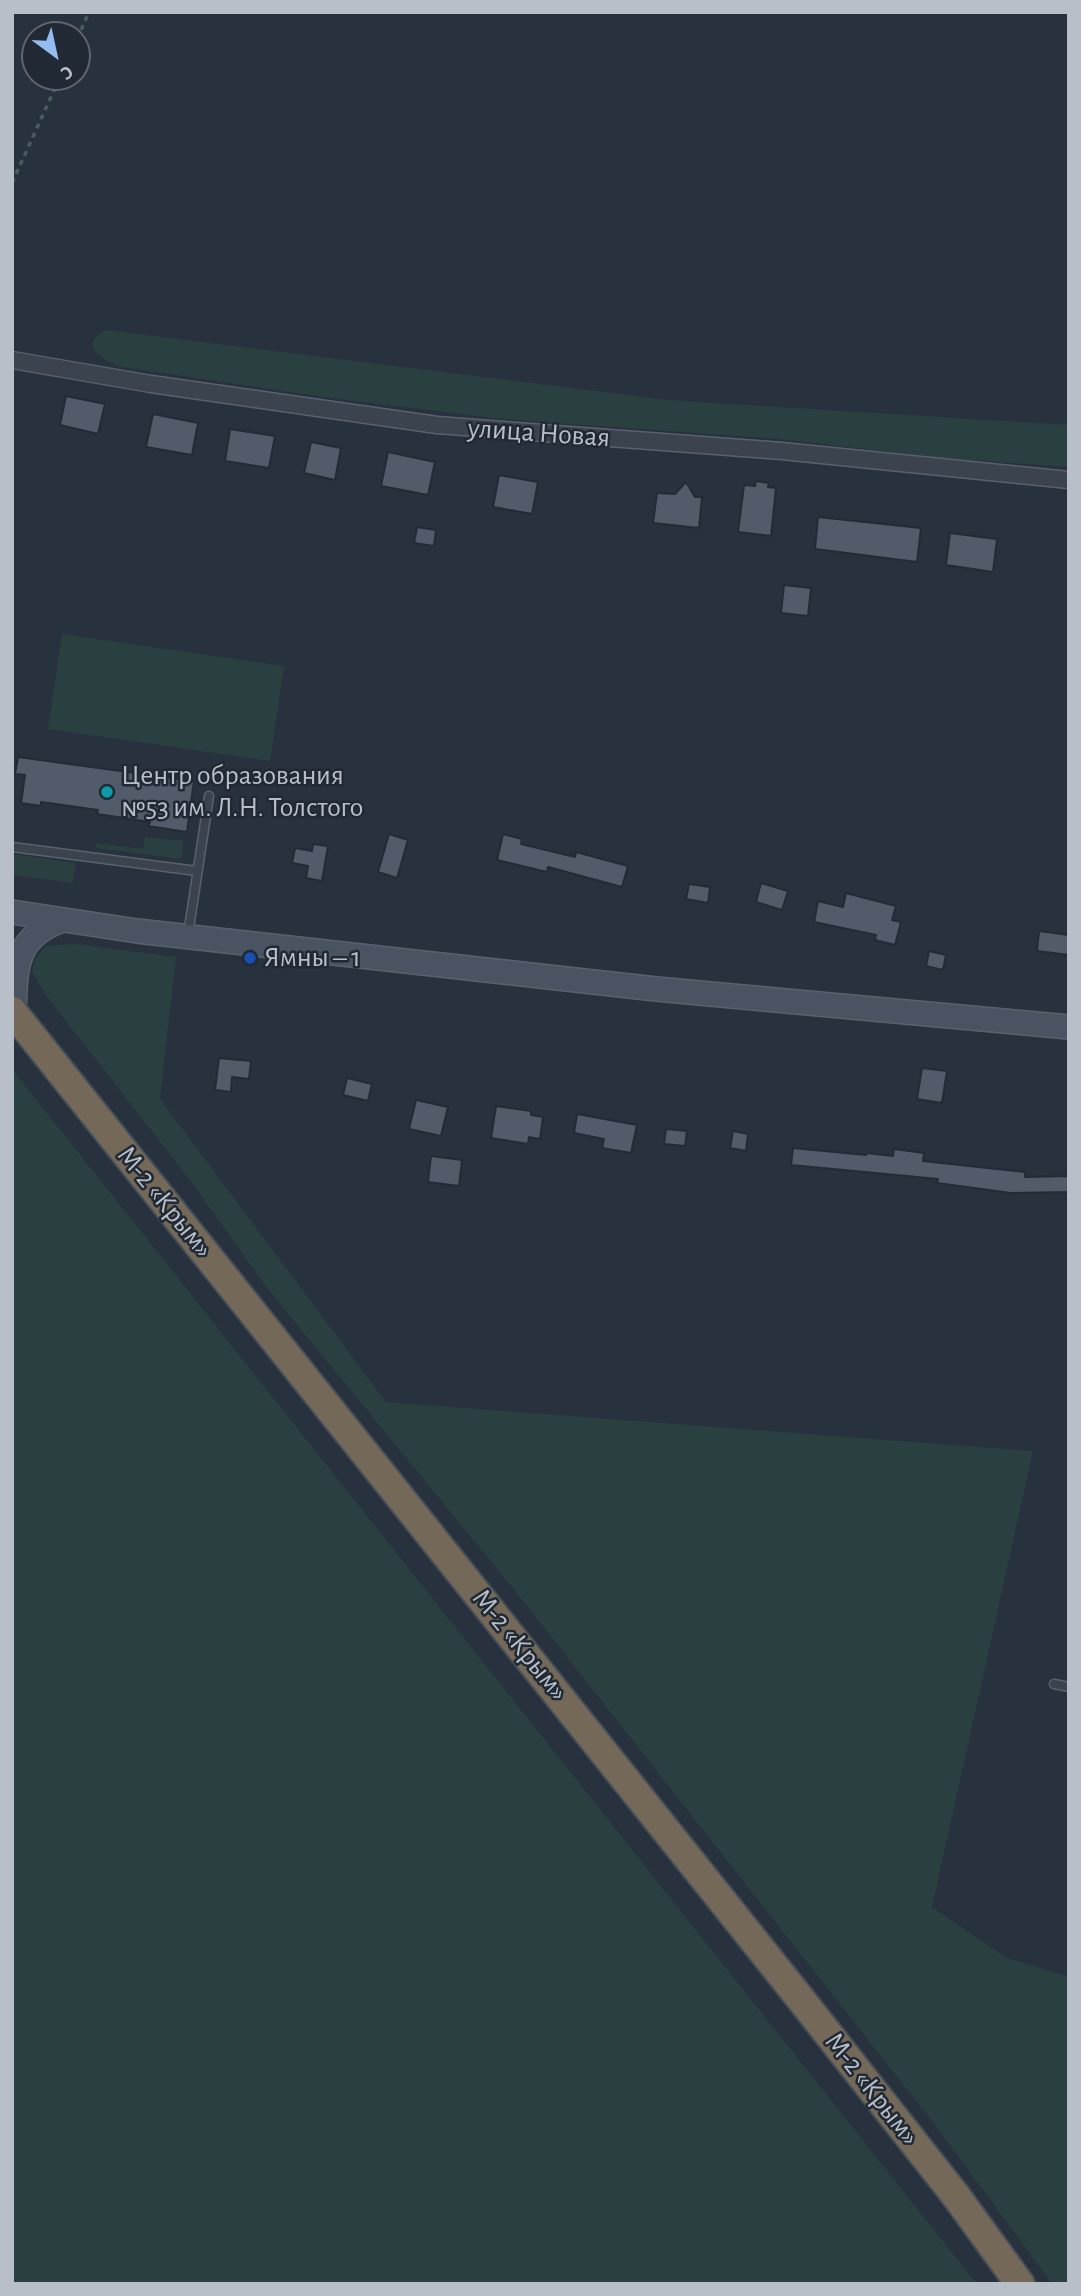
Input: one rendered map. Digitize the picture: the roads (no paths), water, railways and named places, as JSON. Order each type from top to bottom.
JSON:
[{"type":"highway","name":"М-2 «Крым»","points":[[13,1013],[799,1996],[956,2196],[1020,2284]]},
{"type":"main road","points":[[12,912],[719,996],[1069,1027]]},
{"type":"main road","points":[[13,1013],[16,977],[22,952],[38,932],[63,920]]},
{"type":"street","name":"улица Новая","points":[[12,359],[151,384],[437,425],[782,451],[1069,480]]},
{"type":"lane","points":[[188,935],[209,796]]},
{"type":"lane","points":[[12,847],[197,871]]},
{"type":"lane","points":[[1054,1684],[1069,1687]]},
{"type":"place","name":"Центр образования №53 им. Л.Н. Толстого","points":[[107,792]]},
{"type":"place","name":"Ямны – 1","points":[[250,958]]}]
